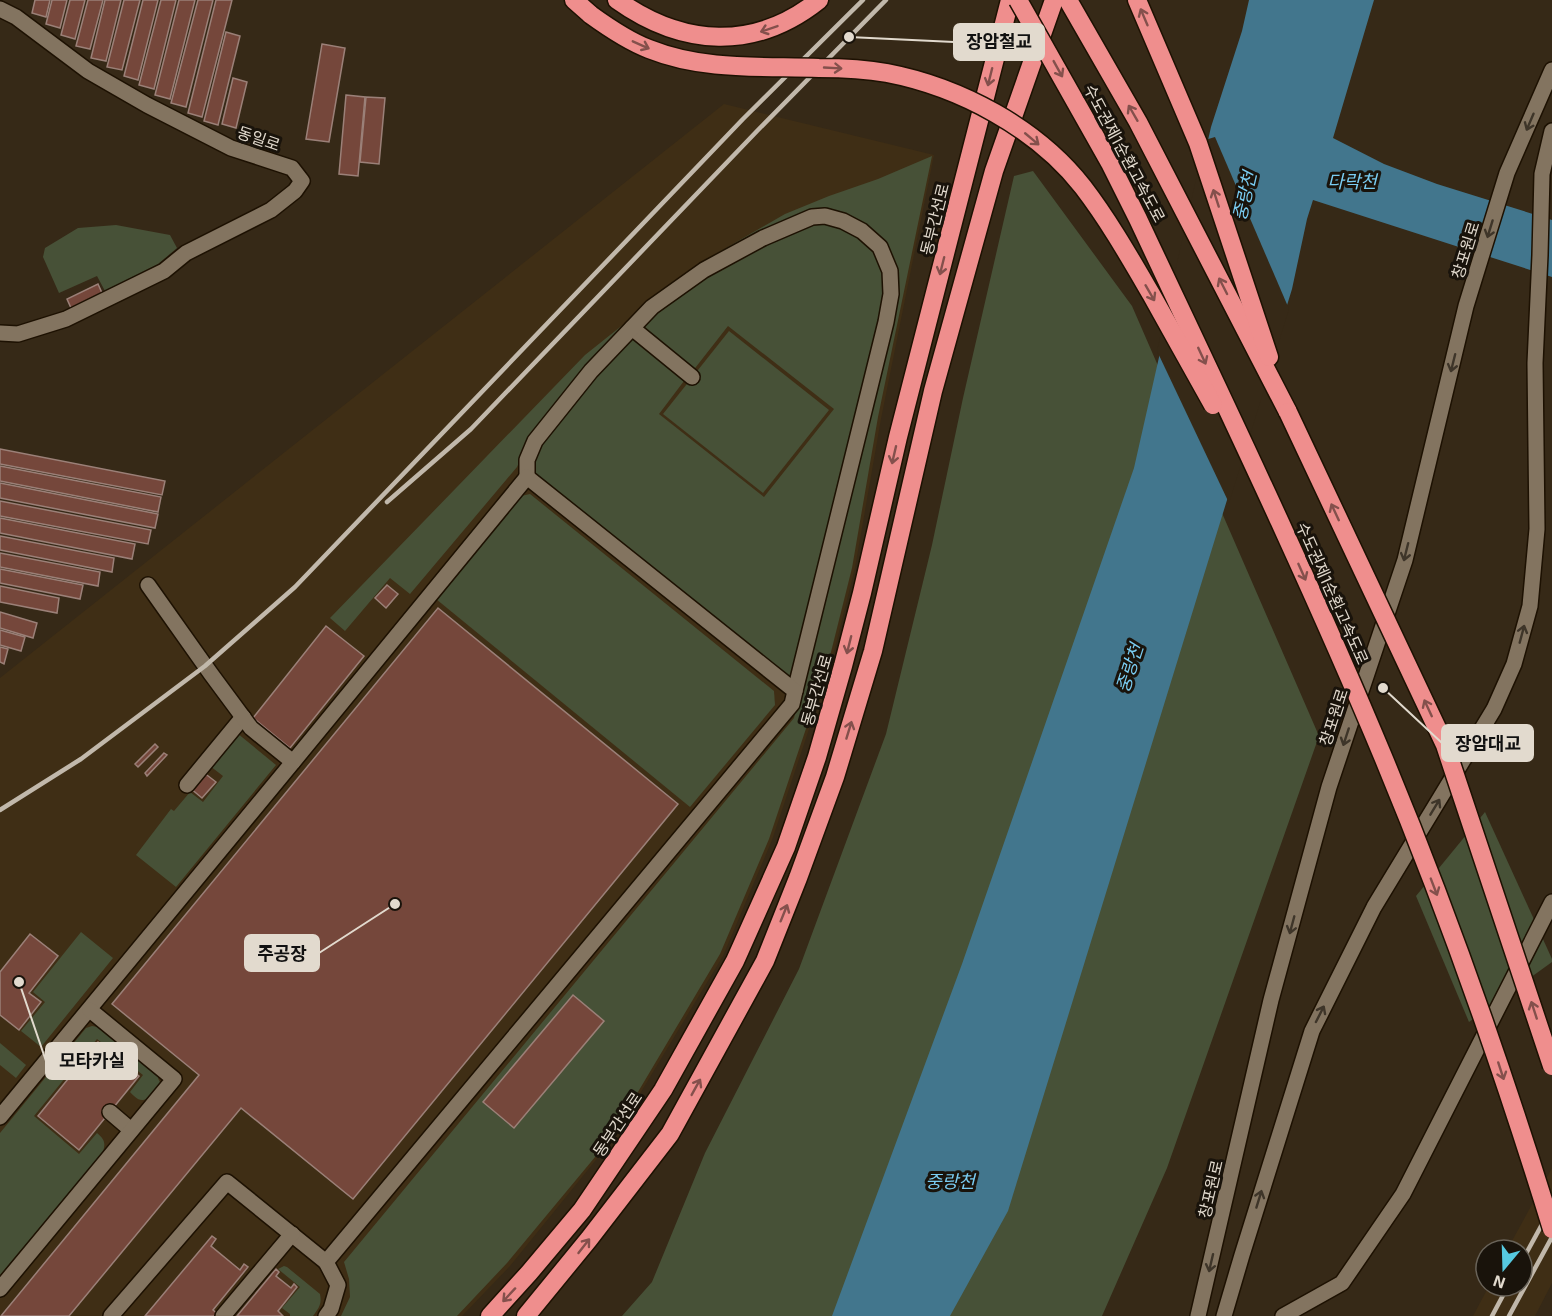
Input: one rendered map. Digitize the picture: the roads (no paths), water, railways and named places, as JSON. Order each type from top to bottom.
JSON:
[{"type":"highway","points":[[574,0],[617,33],[662,54],[698,63],[723,66],[828,68],[893,74],[973,101],[1022,130],[1071,173],[1111,228],[1278,519]]},
{"type":"highway","points":[[617,0],[643,16],[672,28],[693,34],[721,37],[745,35],[772,28],[797,16],[819,0]]},
{"type":"highway","name":"동부간선로","points":[[490,1316],[582,1210],[663,1090],[735,961],[786,847],[817,757],[843,666],[901,425],[1010,0]]},
{"type":"highway","name":"수도권제1순환고속도로","points":[[1018,0],[1110,163],[1138,219],[1344,664],[1418,845],[1496,1058],[1552,1229]]},
{"type":"highway","points":[[526,1316],[670,1134],[769,951],[835,777],[870,661],[933,391],[994,171],[1054,0]]},
{"type":"highway","name":"수도권제1순환고속도로","points":[[1068,0],[1138,122],[1288,412],[1445,745],[1552,1066]]},
{"type":"highway","points":[[1137,0],[1198,142],[1288,412]]},
{"type":"street","name":"동일로","points":[[0,9],[16,16],[88,71],[147,105],[231,148],[292,168],[302,181],[271,210],[186,253],[164,271],[66,319],[18,334],[0,333]]},
{"type":"street","name":"창포원로","points":[[1198,1316],[1271,1000],[1329,787],[1405,560],[1466,306],[1508,173],[1552,70]]},
{"type":"street","points":[[1224,1316],[1312,1031],[1374,907],[1494,709],[1514,664],[1530,606],[1537,529],[1535,363],[1542,174],[1552,131]]},
{"type":"street","points":[[0,1117],[526,477],[527,460],[535,441],[591,371],[652,307],[704,270],[763,238],[812,217],[825,216],[843,221],[862,231],[880,247],[890,271],[891,294],[792,704],[326,1262]]},
{"type":"street","points":[[632,328],[692,377]]},
{"type":"street","points":[[526,477],[795,691]]},
{"type":"street","points":[[148,585],[251,728],[293,762]]},
{"type":"street","points":[[187,785],[243,717]]},
{"type":"street","points":[[1283,1316],[1341,1283],[1403,1194],[1552,902]]},
{"type":"street","points":[[0,1289],[174,1079],[90,1010]]},
{"type":"street","points":[[110,1112],[131,1130]]},
{"type":"street","points":[[111,1316],[227,1182],[326,1262],[338,1286],[331,1309],[326,1316]]},
{"type":"street","points":[[223,1316],[292,1234]]},
{"type":"water","name":"중랑천","points":[[1249,0],[1374,0],[1333,138],[1384,164],[1437,184],[1552,220],[1552,277],[1313,200],[1292,289],[1008,1211],[950,1316],[832,1316],[962,964],[1134,468],[1211,127],[1242,31]]},
{"type":"railway","points":[[0,810],[81,759],[205,666],[295,587],[743,119],[863,0]]},
{"type":"railway","points":[[387,502],[471,429],[886,0]]},
{"type":"railway","points":[[1534,1239],[1552,1206]]},
{"type":"railway","points":[[1509,1316],[1552,1237]]},
{"type":"railway","points":[[1492,1316],[1502,1298]]},
{"type":"place","name":"장암철교","points":[[849,37]]},
{"type":"place","name":"장암대교","points":[[1383,688]]},
{"type":"place","name":"주공장","points":[[395,904]]},
{"type":"place","name":"모타카실","points":[[19,982]]},
{"type":"water label","name":"다락천","points":[[1352,181]]}]
